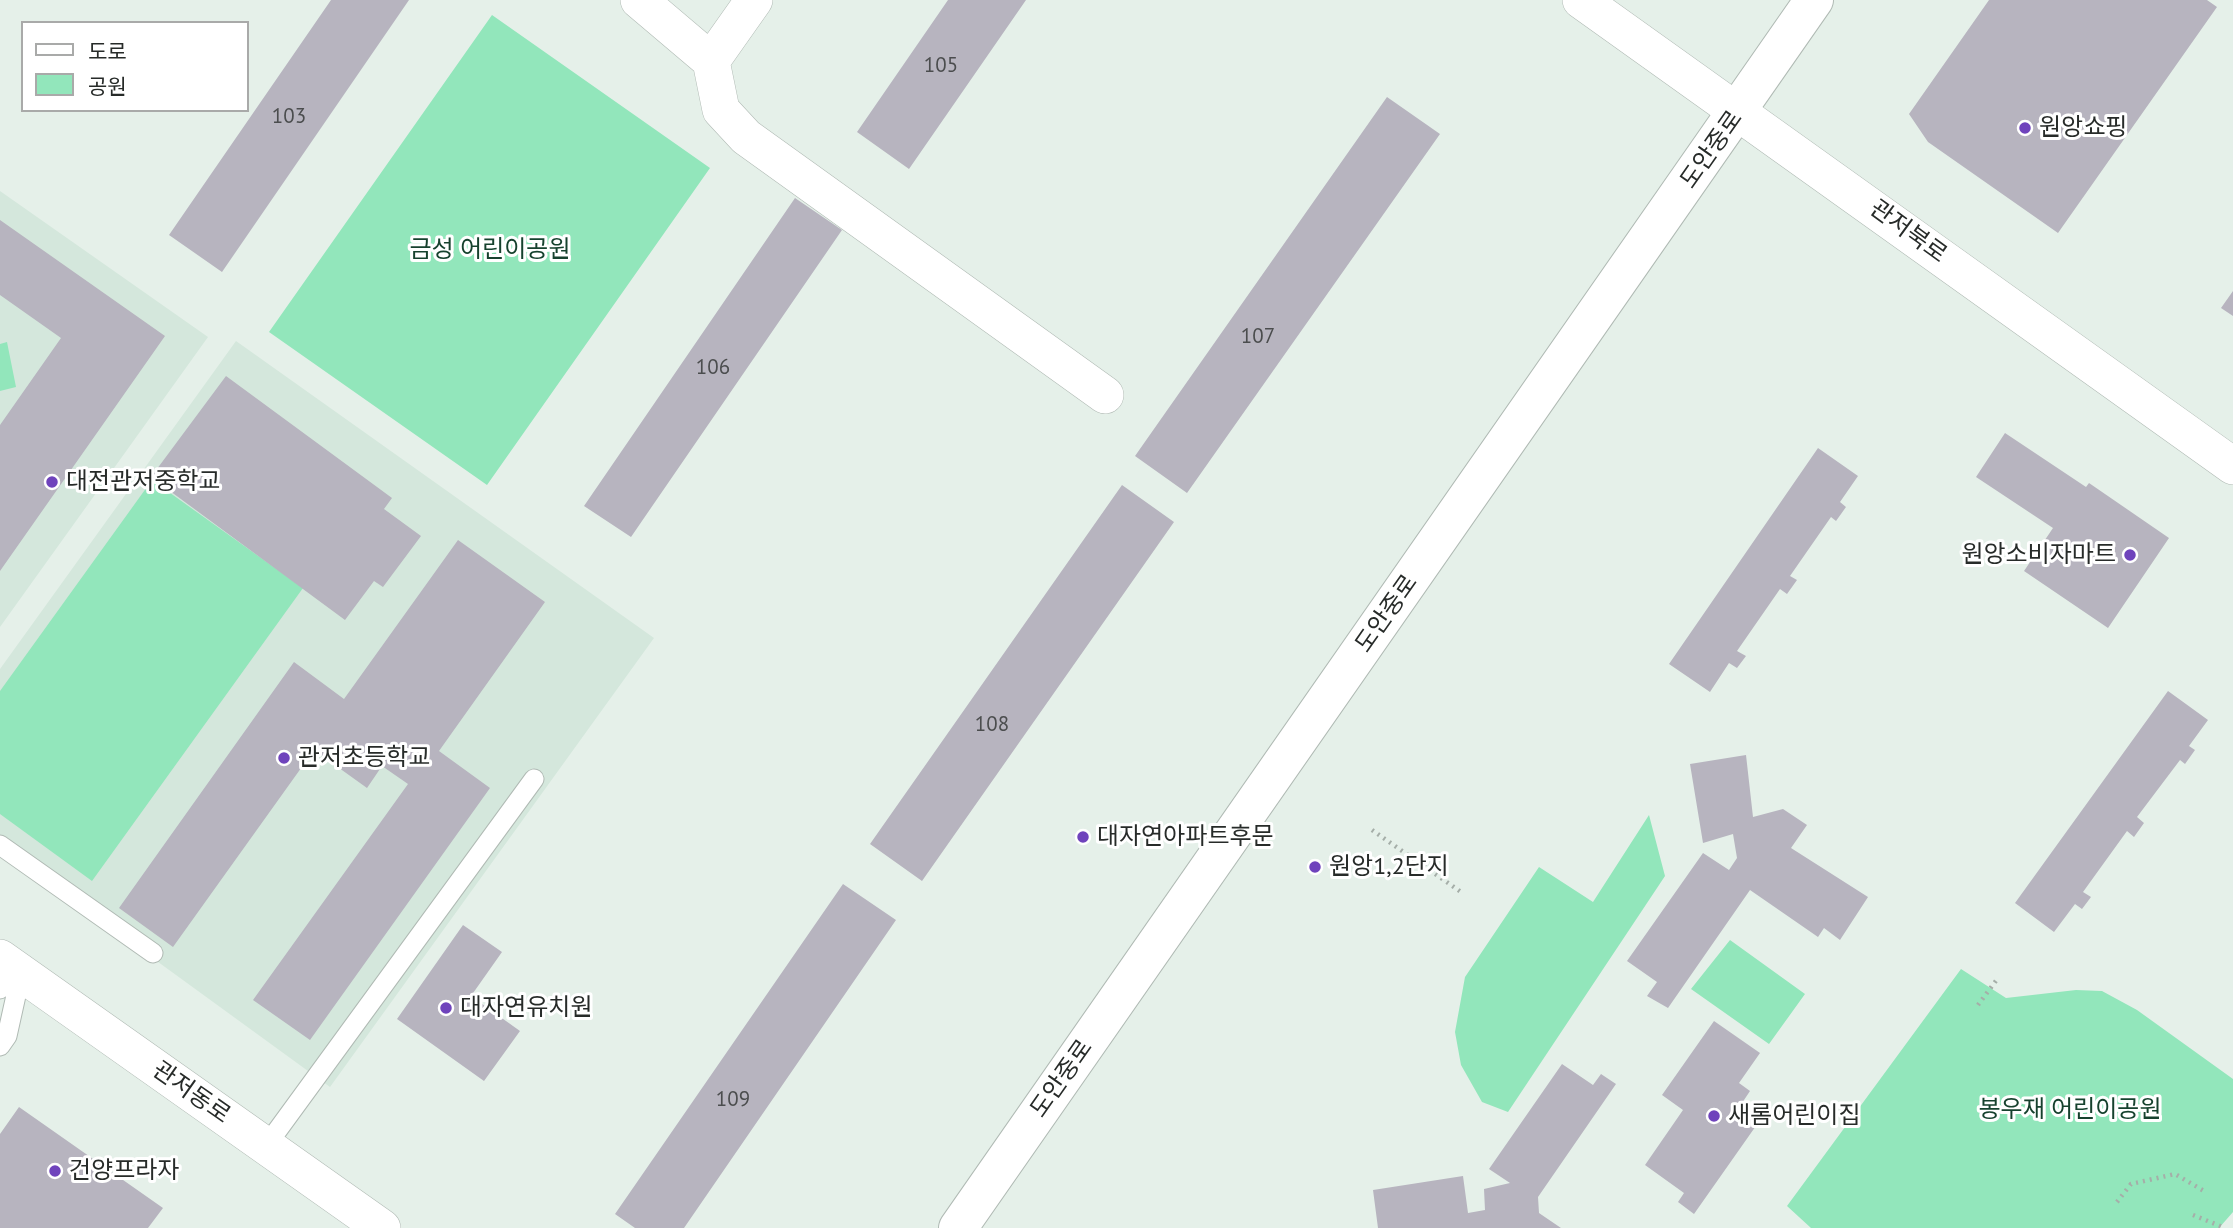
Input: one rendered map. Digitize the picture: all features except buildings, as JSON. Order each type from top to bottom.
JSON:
[{"type":"street","points":[[639,0],[711,61],[721,110],[746,137],[1105,396]]},
{"type":"street","points":[[711,61],[754,0]]},
{"type":"street","name":"관저북로","points":[[1582,0],[2233,466]]},
{"type":"street","name":"도안중로","points":[[958,1228],[1814,0]]},
{"type":"street","name":"관저동로","points":[[7,973],[266,1146],[382,1228]]},
{"type":"lane","points":[[266,1146],[534,779]]},
{"type":"lane","points":[[0,845],[153,954]]},
{"type":"lane","points":[[0,1046],[7,1036],[7,973]]},
{"type":"path","points":[[1371,830],[1461,892]]},
{"type":"path","points":[[1978,1005],[1998,978]]},
{"type":"path","points":[[2117,1202],[2131,1184],[2175,1174],[2204,1191]]},
{"type":"path","points":[[2193,1215],[2225,1228]]},
{"type":"shaded area","name":"대전관저중학교","points":[[0,191],[208,337],[0,627]]},
{"type":"shaded area","name":"관저초등학교","points":[[236,341],[654,638],[330,1087],[0,847],[0,669]]},
{"type":"green space","name":"금성 어린이공원","points":[[492,15],[710,168],[487,485],[269,332]]},
{"type":"green space","points":[[7,342],[16,387],[0,391],[0,344]]},
{"type":"green space","points":[[152,480],[303,588],[92,881],[0,814],[0,691]]},
{"type":"green space","points":[[1649,815],[1665,876],[1508,1112],[1482,1102],[1461,1065],[1455,1032],[1465,977],[1539,867],[1593,902]]},
{"type":"green space","points":[[1730,940],[1805,994],[1769,1044],[1691,989]]},
{"type":"green space","name":"봉우재 어린이공원","points":[[1961,969],[2006,998],[2076,990],[2102,991],[2137,1010],[2233,1079],[2233,1212],[2219,1228],[1811,1228],[1787,1206]]},
{"type":"place","name":"원앙쇼핑","points":[[2025,128]]},
{"type":"place","name":"대전관저중학교","points":[[52,482]]},
{"type":"place","name":"원앙소비자마트","points":[[2130,555]]},
{"type":"place","name":"관저초등학교","points":[[284,758]]},
{"type":"place","name":"대자연아파트후문","points":[[1083,837]]},
{"type":"place","name":"원앙1,2단지","points":[[1315,867]]},
{"type":"place","name":"대자연유치원","points":[[446,1008]]},
{"type":"place","name":"새롬어린이집","points":[[1714,1116]]},
{"type":"place","name":"건양프라자","points":[[55,1171]]}]
